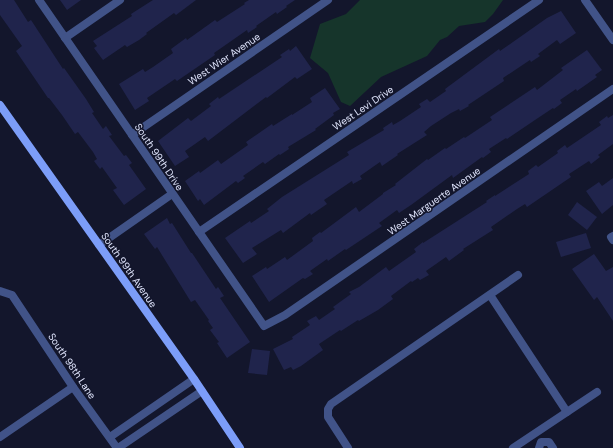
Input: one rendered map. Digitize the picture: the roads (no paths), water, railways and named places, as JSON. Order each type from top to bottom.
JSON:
[{"type":"main road","name":"South 99th Avenue","points":[[0,105],[194,379],[240,448]]},
{"type":"street","name":"South 99th Drive","points":[[39,0],[264,326]]},
{"type":"street","points":[[65,38],[120,0]]},
{"type":"street","name":"West Wier Avenue","points":[[132,135],[328,0]]},
{"type":"street","name":"West Levi Drive","points":[[199,232],[539,0]]},
{"type":"street","points":[[585,0],[613,40]]},
{"type":"street","name":"West Marguerte Avenue","points":[[264,326],[285,316],[613,89]]},
{"type":"street","points":[[99,245],[172,194]]},
{"type":"street","points":[[348,448],[328,417],[328,409],[331,404],[518,275]]},
{"type":"street","name":"South 98th Lane","points":[[0,291],[12,295],[73,387],[118,448]]},
{"type":"street","points":[[490,295],[567,412]]},
{"type":"street","points":[[110,437],[194,379]]},
{"type":"street","points":[[0,437],[73,387]]},
{"type":"street","points":[[118,448],[202,391]]},
{"type":"street","points":[[513,448],[597,392]]},
{"type":"street","points":[[535,433],[540,445],[549,442],[553,448]]}]
